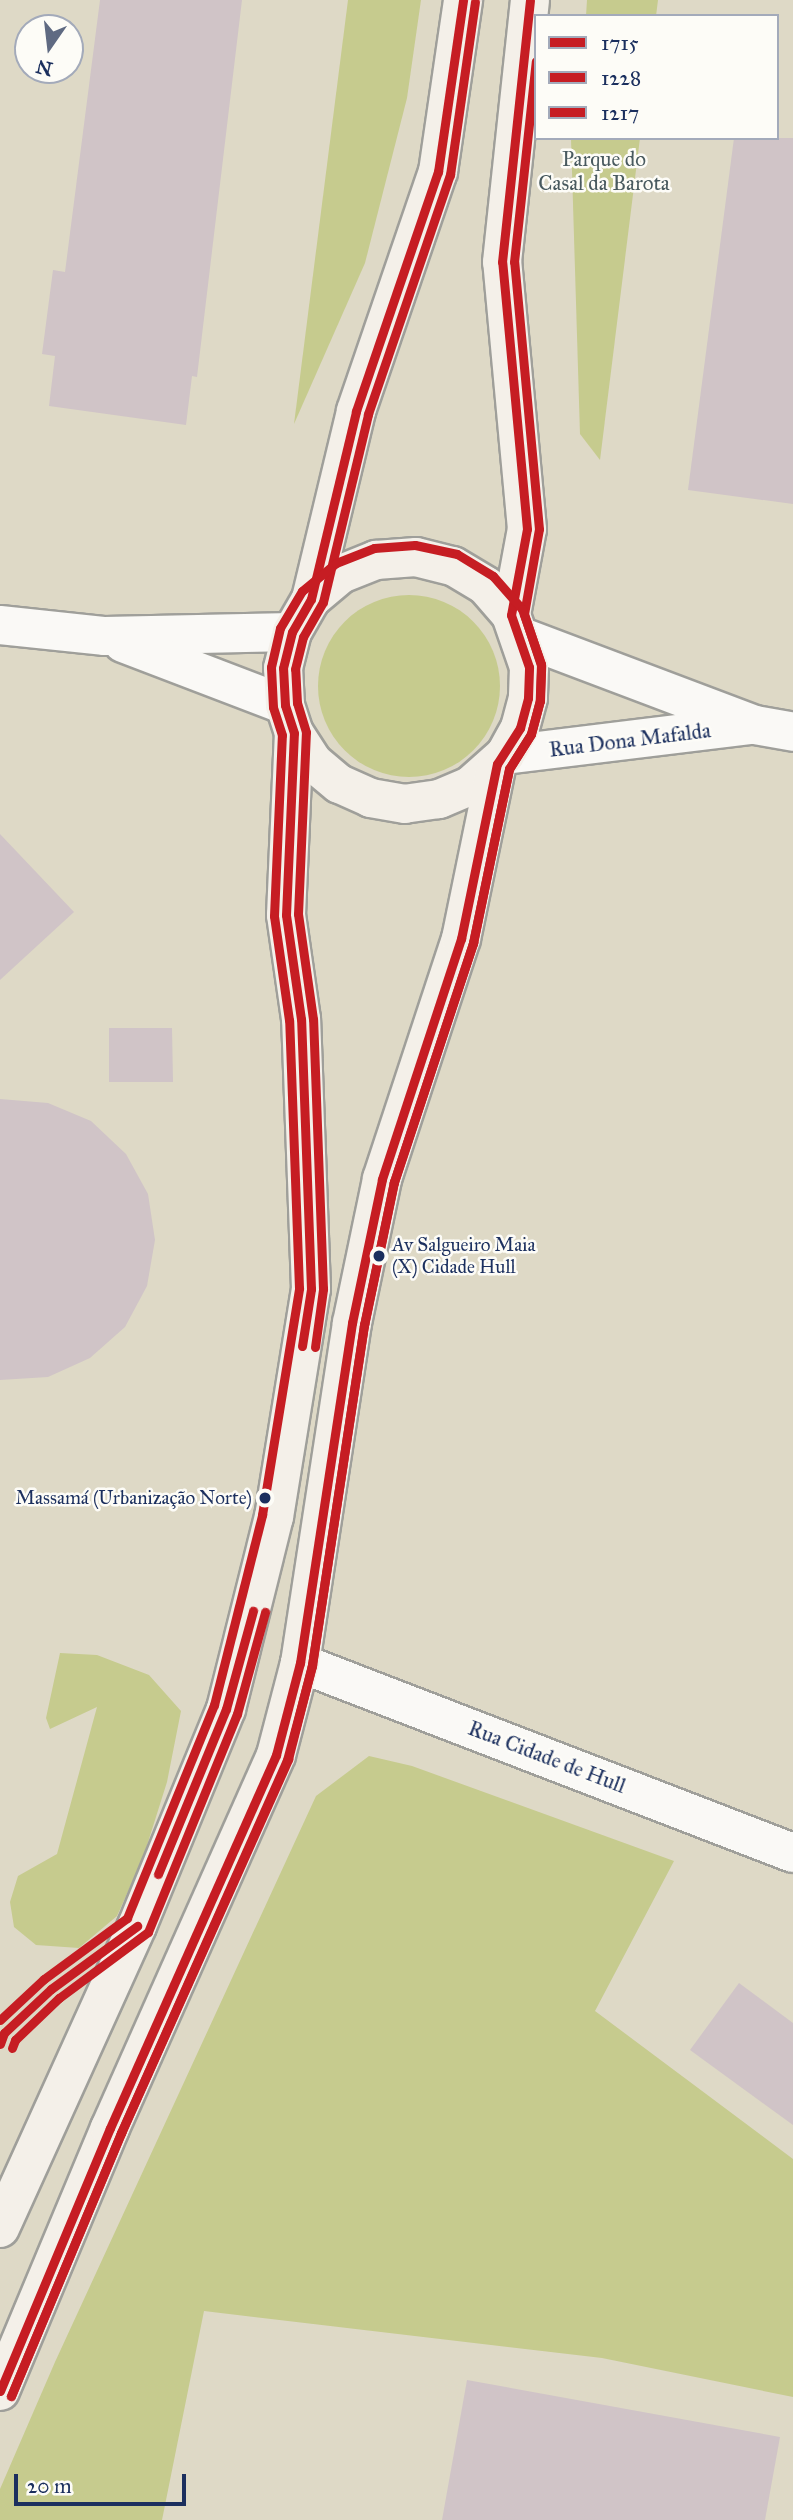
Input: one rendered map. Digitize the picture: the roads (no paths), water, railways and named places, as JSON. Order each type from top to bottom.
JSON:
[{"type":"street","points":[[0,2228],[137,1926],[226,1709],[274,1517],[311,1289],[301,1019],[286,915],[289,719],[283,668],[292,632],[311,599],[356,411],[438,172],[463,0]]},
{"type":"street","points":[[517,626],[527,528],[502,262],[530,0]]},
{"type":"street","points":[[0,2390],[110,2128],[276,1755],[300,1663],[352,1323],[382,1179],[461,939],[501,760],[520,728],[528,698],[529,667],[517,626],[486,586],[453,566],[416,557],[376,560],[341,574],[311,599]]},
{"type":"street","points":[[0,625],[105,636],[292,632]]},
{"type":"street","name":"Rua Dona Mafalda","points":[[517,626],[755,724],[793,732]]},
{"type":"street","points":[[105,636],[289,719],[313,762],[339,784],[371,798],[405,804],[439,799],[470,786],[501,760]]},
{"type":"street","name":"Rua Dona Mafalda","points":[[501,760],[755,724]]},
{"type":"street","name":"Rua Cidade de Hull","points":[[300,1663],[793,1853]]},
{"type":"place","name":"Av Salgueiro Maia (X) Cidade Hull","points":[[379,1256]]},
{"type":"place","name":"Massamá (Urbanização Norte)","points":[[265,1498]]},
{"type":"park label","name":"Parque do Casal da Barota","points":[[604,171]]}]
